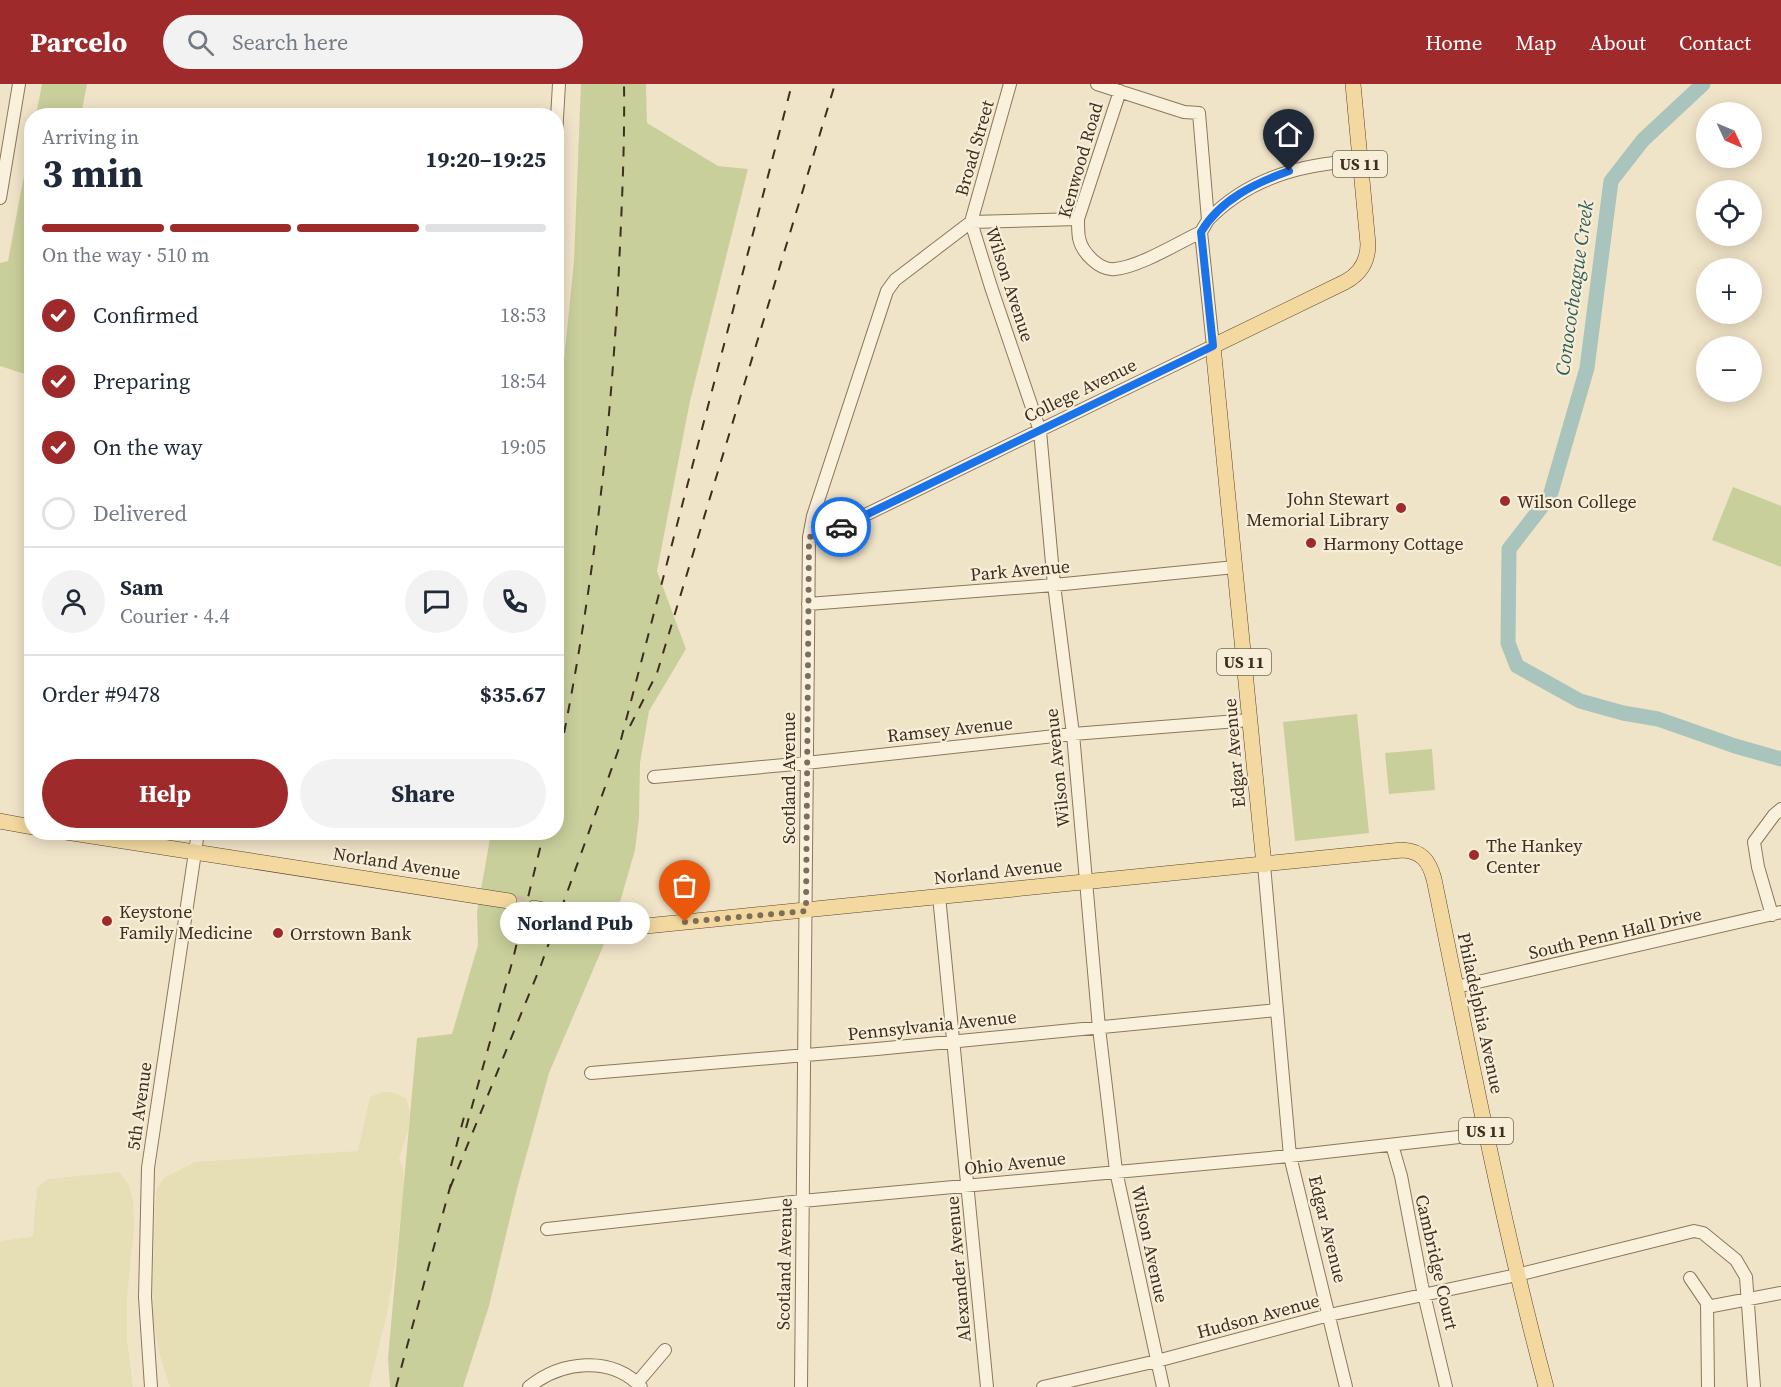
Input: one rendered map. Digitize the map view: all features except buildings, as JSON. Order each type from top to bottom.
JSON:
[{"type":"main road","name":"US 11","points":[[1353,84],[1360,161]]},
{"type":"main road","name":"College Avenue","points":[[1213,346],[1355,276],[1367,256],[1368,244],[1360,161]]},
{"type":"main road","name":"Edgar Avenue","points":[[1213,346],[1264,865]]},
{"type":"main road","points":[[0,821],[24,826]]},
{"type":"main road","name":"Norland Avenue","points":[[115,840],[509,901]]},
{"type":"main road","name":"Norland Avenue","points":[[575,919],[616,929],[1402,850],[1415,852],[1425,858]]},
{"type":"main road","name":"Philadelphia Avenue","points":[[1425,858],[1434,879],[1517,1275],[1546,1387]]},
{"type":"street","points":[[0,198],[19,84]]},
{"type":"street","points":[[558,108],[559,84]]},
{"type":"street","name":"Broad Street","points":[[971,222],[1010,84]]},
{"type":"street","points":[[1097,84],[1184,112],[1199,113],[1208,220]]},
{"type":"street","name":"Kenwood Road","points":[[1120,91],[1078,219],[1079,240],[1088,255],[1101,266],[1113,270],[1129,266],[1201,232]]},
{"type":"street","points":[[1201,232],[1208,220],[1230,200],[1273,177],[1322,164],[1360,161]]},
{"type":"street","points":[[971,222],[1078,219]]},
{"type":"street","name":"Wilson Avenue","points":[[971,222],[1040,431],[1054,585],[1073,734],[1099,1028],[1116,1171],[1163,1387]]},
{"type":"street","name":"Scotland Avenue","points":[[801,1387],[809,537],[813,516],[887,291],[895,280],[971,222]]},
{"type":"street","name":"Edgar Avenue","points":[[1201,232],[1213,346]]},
{"type":"street","name":"College Avenue","points":[[809,537],[824,535],[1213,346]]},
{"type":"street","name":"Park Avenue","points":[[807,604],[1054,585],[1235,567]]},
{"type":"street","name":"Ramsey Avenue","points":[[654,777],[1073,734],[1250,720]]},
{"type":"street","points":[[1776,914],[1758,867],[1754,842],[1781,808]]},
{"type":"street","name":"5th Avenue","points":[[151,1387],[146,1297],[148,1168],[196,840]]},
{"type":"street","name":"Edgar Avenue","points":[[1264,865],[1290,1156],[1346,1387]]},
{"type":"street","name":"Alexander Avenue","points":[[939,896],[987,1387]]},
{"type":"street","name":"South Penn Hall Drive","points":[[1456,987],[1776,914]]},
{"type":"street","name":"Pennsylvania Avenue","points":[[591,1073],[953,1042],[1278,1010]]},
{"type":"street","name":"Ohio Avenue","points":[[547,1229],[802,1201],[1290,1156],[1486,1134]]},
{"type":"street","name":"Cambridge Court","points":[[1392,1145],[1401,1176],[1446,1387]]},
{"type":"street","name":"Hudson Avenue","points":[[1043,1387],[1157,1362],[1329,1315],[1517,1275],[1694,1231],[1703,1233],[1737,1260],[1746,1277],[1754,1387]]},
{"type":"street","points":[[1690,1278],[1707,1303],[1708,1387]]},
{"type":"street","points":[[1707,1307],[1781,1293]]},
{"type":"street","points":[[530,1387],[553,1371],[583,1365],[614,1370],[639,1385],[665,1350]]},
{"type":"shaded area","points":[[382,1092],[391,1092],[406,1098],[410,1112],[408,1131],[399,1158],[403,1169],[404,1184],[396,1258],[388,1309],[369,1387],[170,1387],[159,1353],[152,1314],[155,1207],[157,1189],[164,1178],[195,1162],[358,1151],[370,1097]]},
{"type":"shaded area","points":[[119,1172],[129,1185],[133,1202],[134,1227],[127,1297],[127,1340],[133,1387],[0,1387],[0,1241],[33,1235],[37,1188],[48,1179]]},
{"type":"green space","points":[[42,84],[87,84],[82,108],[37,108]]},
{"type":"green space","points":[[581,84],[646,84],[647,123],[718,166],[748,169],[690,401],[657,571],[686,649],[649,711],[640,763],[639,818],[635,850],[616,916],[549,1073],[517,1189],[489,1306],[463,1387],[390,1387],[388,1358],[417,1038],[452,1034],[478,945],[477,912],[490,840],[564,840],[564,360],[574,261]]},
{"type":"green space","points":[[24,175],[24,374],[0,366],[0,263],[8,261]]},
{"type":"green space","points":[[1733,487],[1781,506],[1781,567],[1712,540]]},
{"type":"green space","points":[[1357,714],[1369,833],[1295,841],[1283,722]]},
{"type":"green space","points":[[1432,749],[1435,790],[1389,794],[1385,753]]},
{"type":"waterway","name":"Conococheague Creek","points":[[1703,84],[1643,140],[1611,181],[1587,368],[1550,496],[1509,549],[1508,643],[1517,666],[1580,701],[1623,713],[1658,719],[1735,746],[1781,759]]},
{"type":"tunnel","points":[[509,901],[534,908]]},
{"type":"tunnel","points":[[548,911],[575,919]]},
{"type":"railway","points":[[564,732],[588,592],[609,410],[618,289],[624,84]]},
{"type":"railway","points":[[450,1188],[541,965],[618,751],[792,84]]},
{"type":"railway","points":[[630,726],[657,673],[835,84]]},
{"type":"railway","points":[[466,1128],[513,959],[542,840]]},
{"type":"railway","points":[[451,1166],[464,1117]]},
{"type":"railway","points":[[396,1387],[452,1180]]},
{"type":"way so far","points":[[685,922],[806,911],[809,537],[824,535],[841,527]]},
{"type":"place","name":"Wilson College","points":[[1505,501]]},
{"type":"place","name":"John Stewart Memorial Library","points":[[1401,508]]},
{"type":"place","name":"Harmony Cottage","points":[[1311,543]]},
{"type":"place","name":"The Hankey Center","points":[[1474,855]]},
{"type":"place","name":"Keystone Family Medicine","points":[[107,921]]},
{"type":"place","name":"Norland Pub","points":[[685,922]]},
{"type":"place","name":"Orrstown Bank","points":[[278,933]]},
{"type":"route","points":[[841,527],[1213,346],[1201,232],[1208,220],[1230,200],[1289,171]]}]
